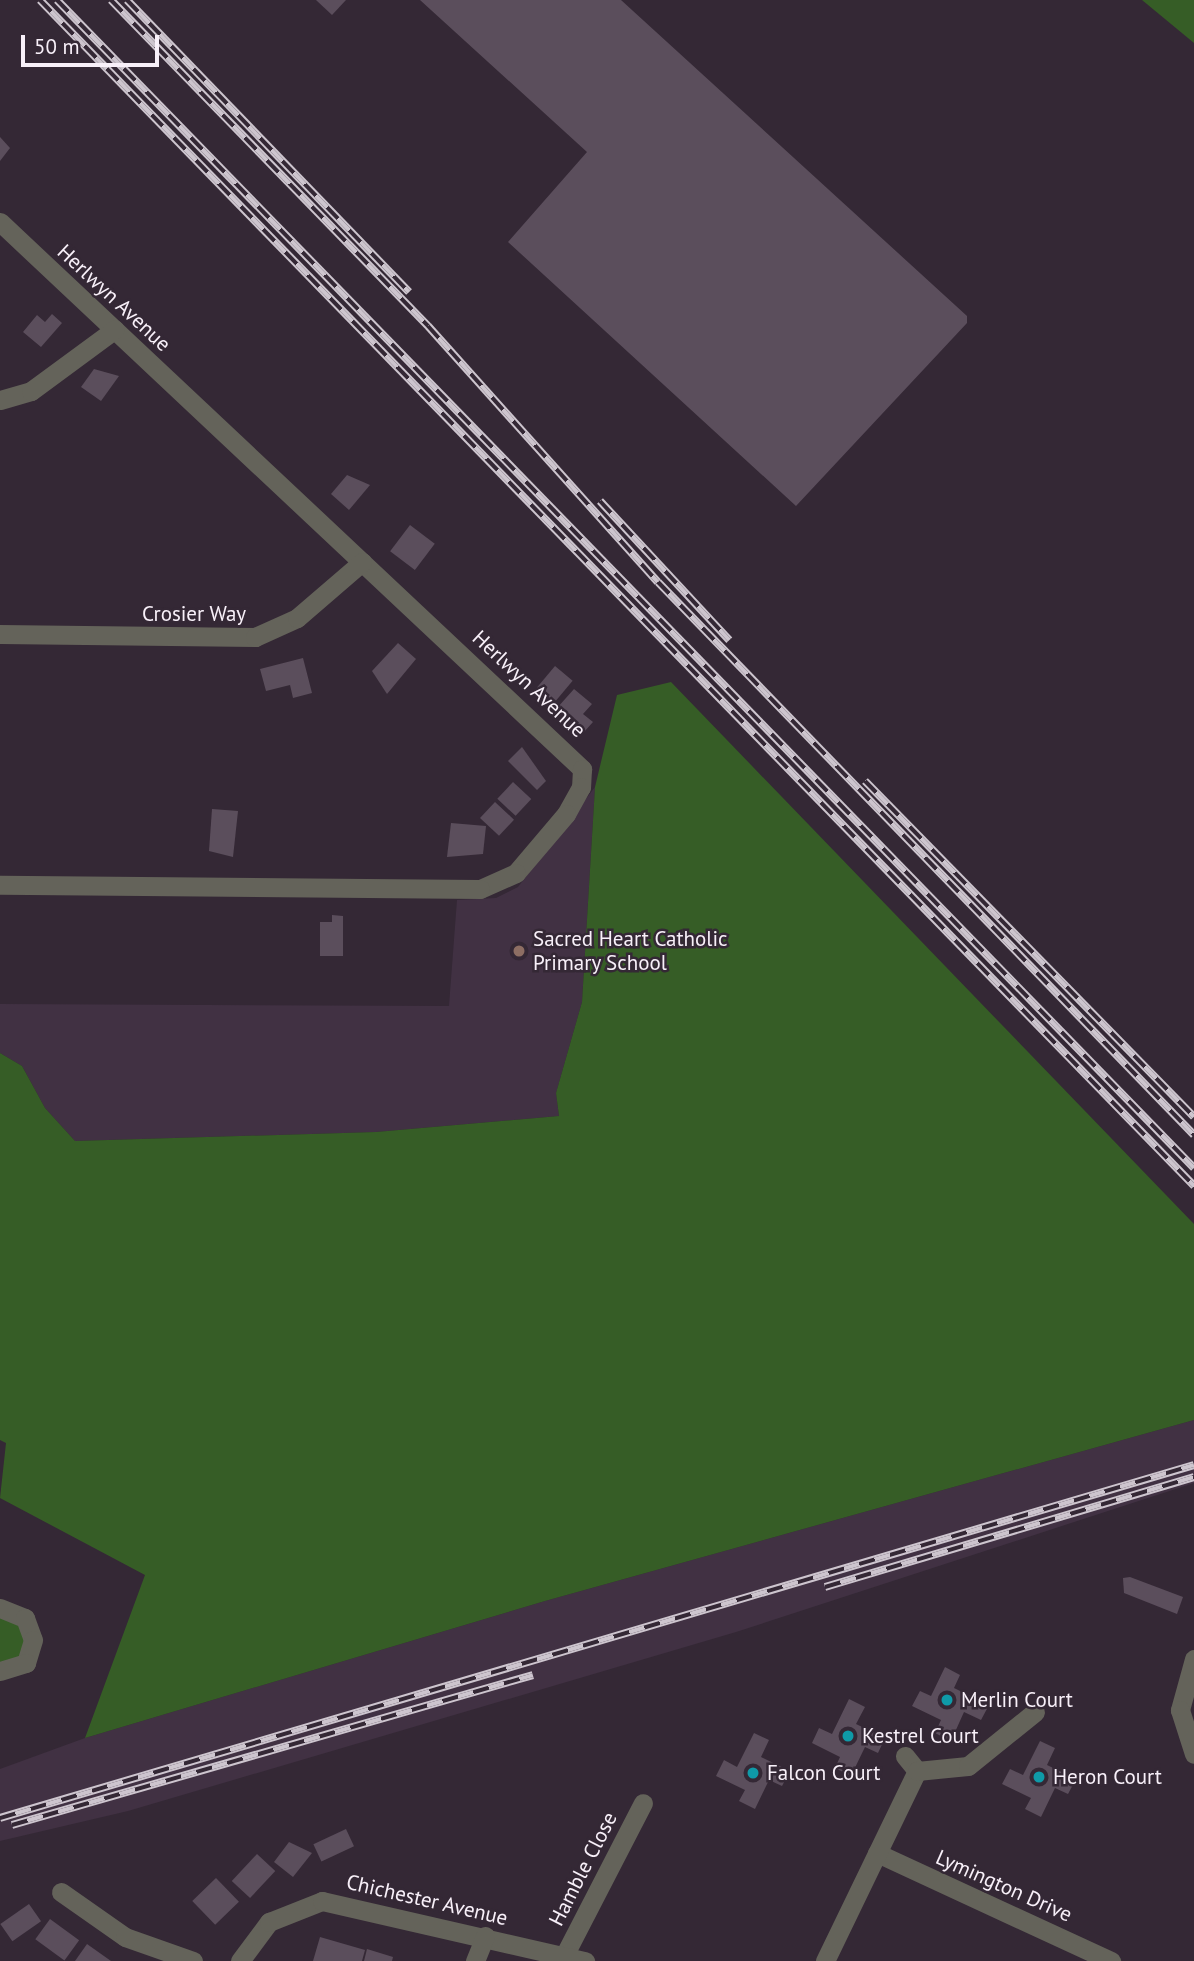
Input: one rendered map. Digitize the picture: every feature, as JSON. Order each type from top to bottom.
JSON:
[{"type":"street","name":"Herlwyn Avenue","points":[[0,222],[582,769],[582,787],[566,814],[516,873],[475,889],[0,885]]},
{"type":"street","points":[[0,400],[31,391],[115,329]]},
{"type":"street","name":"Crosier Way","points":[[0,634],[255,637],[297,618],[362,562]]},
{"type":"street","points":[[0,1608],[24,1618],[33,1640],[26,1663],[0,1671]]},
{"type":"street","points":[[1194,1659],[1180,1710],[1194,1754]]},
{"type":"street","points":[[825,1961],[877,1853],[911,1763],[968,1766],[1035,1712]]},
{"type":"street","name":"Hamble Close","points":[[564,1956],[643,1803]]},
{"type":"street","name":"Lymington Drive","points":[[877,1853],[1111,1961]]},
{"type":"street","points":[[61,1892],[125,1937],[193,1961]]},
{"type":"street","name":"Chichester Avenue","points":[[240,1961],[269,1922],[322,1901],[485,1936],[585,1961]]},
{"type":"street","points":[[475,1961],[485,1936]]},
{"type":"shaded area","name":"Sacred Heart Catholic Primary School","points":[[595,787],[582,1002],[556,1093],[559,1116],[376,1132],[75,1141],[45,1108],[22,1066],[0,1053],[0,1004],[449,1006],[457,900],[496,898],[518,887]]},
{"type":"shaded area","points":[[1194,1420],[1194,1483],[736,1632],[128,1811],[0,1841],[0,1769],[85,1738],[545,1601]]},
{"type":"green space","points":[[1142,0],[1194,0],[1194,43]]},
{"type":"green space","points":[[671,682],[1194,1224],[1194,1420],[545,1601],[85,1738],[145,1575],[0,1498],[6,1443],[0,1440],[0,1053],[22,1066],[45,1108],[75,1141],[376,1132],[559,1116],[556,1093],[582,1002],[595,787],[617,695]]},
{"type":"green space","points":[[0,1608],[25,1618],[26,1663],[0,1671]]},
{"type":"building","points":[[316,0],[346,0],[332,15]]},
{"type":"building","points":[[420,0],[621,0],[967,316],[967,323],[796,506],[508,242],[587,152]]},
{"type":"building","points":[[0,137],[10,148],[0,161]]},
{"type":"building","points":[[52,314],[62,323],[41,347],[23,332],[37,315],[45,322]]},
{"type":"building","points":[[94,369],[119,376],[101,401],[81,387]]},
{"type":"building","points":[[347,475],[370,485],[349,510],[331,494]]},
{"type":"building","points":[[410,525],[435,544],[415,570],[390,551]]},
{"type":"building","points":[[398,643],[416,659],[387,694],[372,671]]},
{"type":"building","points":[[303,658],[312,693],[293,698],[290,685],[266,691],[260,669]]},
{"type":"building","points":[[555,666],[573,681],[555,702],[537,687]]},
{"type":"building","points":[[574,689],[592,704],[583,714],[593,722],[584,732],[557,708]]},
{"type":"building","points":[[522,747],[546,781],[537,790],[508,761]]},
{"type":"building","points":[[513,782],[531,799],[516,816],[497,799]]},
{"type":"building","points":[[495,802],[514,820],[499,836],[480,818]]},
{"type":"building","points":[[212,809],[238,811],[233,857],[209,851]]},
{"type":"building","points":[[451,823],[486,826],[483,854],[447,857]]},
{"type":"building","points":[[332,915],[343,916],[343,956],[320,956],[320,922],[332,922]]},
{"type":"building","points":[[1130,1577],[1183,1597],[1177,1614],[1124,1593],[1123,1578]]},
{"type":"building","name":"Merlin Court","points":[[945,1667],[960,1675],[954,1688],[989,1705],[981,1720],[964,1712],[951,1741],[935,1733],[941,1720],[912,1706],[920,1691],[931,1696]]},
{"type":"building","name":"Kestrel Court","points":[[849,1699],[865,1707],[856,1724],[885,1738],[878,1753],[865,1747],[851,1776],[835,1768],[840,1757],[812,1743],[819,1728],[832,1734]]},
{"type":"building","name":"Falcon Court","points":[[754,1733],[769,1740],[761,1757],[790,1771],[782,1786],[769,1780],[755,1809],[739,1801],[745,1790],[716,1776],[724,1760],[737,1767]]},
{"type":"building","name":"Heron Court","points":[[1040,1741],[1055,1748],[1047,1765],[1076,1779],[1068,1794],[1055,1788],[1041,1817],[1025,1809],[1031,1798],[1002,1784],[1010,1769],[1023,1775]]},
{"type":"building","points":[[346,1829],[354,1846],[321,1861],[313,1844]]},
{"type":"building","points":[[289,1842],[312,1853],[293,1877],[274,1862]]},
{"type":"building","points":[[257,1854],[275,1871],[250,1898],[232,1881]]},
{"type":"building","points":[[216,1878],[239,1902],[215,1925],[192,1901]]},
{"type":"building","points":[[29,1904],[41,1921],[12,1941],[0,1924]]},
{"type":"building","points":[[50,1919],[79,1940],[64,1960],[35,1939]]},
{"type":"building","points":[[320,1937],[365,1950],[362,1961],[313,1961]]},
{"type":"building","points":[[87,1944],[111,1961],[75,1961]]},
{"type":"building","points":[[367,1949],[393,1957],[392,1961],[364,1961]]},
{"type":"railway","points":[[40,0],[1194,1186]]},
{"type":"railway","points":[[57,0],[1194,1168]]},
{"type":"railway","points":[[111,0],[428,326],[658,582],[1194,1135]]},
{"type":"railway","points":[[127,0],[409,292]]},
{"type":"railway","points":[[600,501],[729,640]]},
{"type":"railway","points":[[865,781],[1194,1117]]},
{"type":"railway","points":[[0,1818],[1194,1465]]},
{"type":"railway","points":[[825,1587],[1194,1477]]},
{"type":"railway","points":[[12,1825],[533,1675]]},
{"type":"place","name":"Sacred Heart Catholic Primary School","points":[[519,951]]},
{"type":"place","name":"Merlin Court","points":[[947,1700]]},
{"type":"place","name":"Kestrel Court","points":[[848,1736]]},
{"type":"place","name":"Falcon Court","points":[[753,1773]]},
{"type":"place","name":"Heron Court","points":[[1039,1777]]}]
